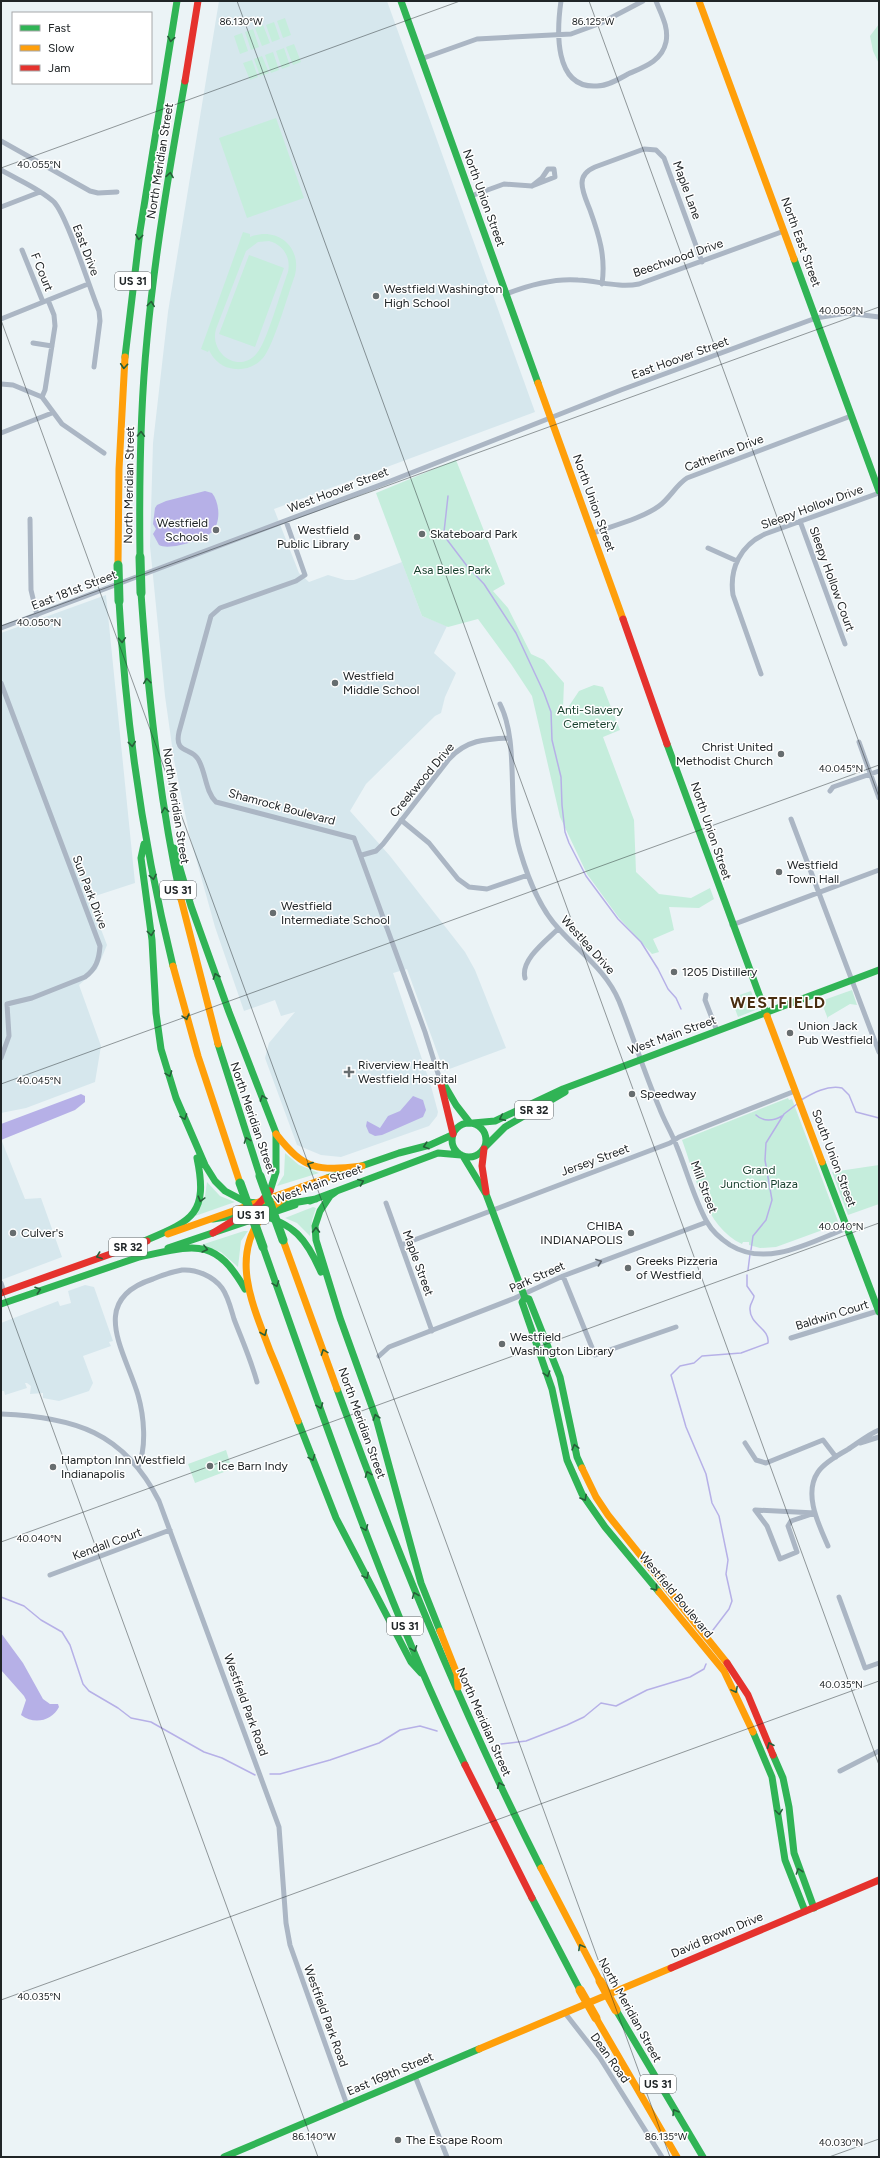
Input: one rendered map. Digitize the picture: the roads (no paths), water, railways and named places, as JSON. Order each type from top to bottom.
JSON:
[{"type":"main road","name":"North Meridian Street","points":[[177,1],[141,225],[130,309],[121,422],[118,565],[127,697],[145,839],[166,940],[183,1007],[215,1113],[356,1504],[426,1678],[497,1830],[580,1990],[677,2157]]},
{"type":"main road","name":"North Meridian Street","points":[[198,1],[161,226],[150,310],[142,404],[140,479],[141,593],[147,677],[168,831],[183,915],[204,1000],[235,1104],[283,1240],[398,1552],[459,1695],[522,1832],[616,2010],[703,2157]]},
{"type":"main road","name":"North Union Street","points":[[400,1],[765,1013]]},
{"type":"main road","name":"North East Street","points":[[699,1],[879,492]]},
{"type":"main road","points":[[168,831],[229,1012],[276,1134],[292,1155],[309,1165],[325,1169],[362,1166]]},
{"type":"main road","points":[[145,839],[141,858],[153,951],[159,1037],[165,1063],[191,1134],[213,1180],[231,1195],[274,1206],[297,1204],[316,1199]]},
{"type":"main road","name":"SR 32","points":[[765,1013],[879,970]]},
{"type":"main road","name":"West Main Street","points":[[472,1123],[495,1121],[542,1097],[765,1013]]},
{"type":"main road","name":"South Union Street","points":[[765,1013],[848,1228],[876,1294],[879,1312]]},
{"type":"main road","name":"West Main Street","points":[[484,1148],[505,1127],[588,1079]]},
{"type":"main road","name":"Shamrock Boulevard","points":[[440,1080],[456,1105],[472,1123]]},
{"type":"main road","name":"Shamrock Boulevard","points":[[440,1080],[452,1135]]},
{"type":"main road","points":[[472,1123],[480,1127],[485,1134],[484,1148],[476,1156],[462,1156],[453,1148],[452,1135],[458,1126],[472,1123]]},
{"type":"main road","points":[[142,1242],[181,1225],[192,1216],[199,1205],[203,1191],[203,1181],[191,1134]]},
{"type":"main road","points":[[213,1233],[250,1213],[273,1186],[277,1174],[278,1160],[276,1134]]},
{"type":"main road","name":"West Main Street","points":[[2,1289],[260,1203],[399,1153],[430,1145],[452,1135]]},
{"type":"main road","name":"Westfield Boulevard","points":[[484,1148],[482,1166],[486,1194]]},
{"type":"main road","name":"West Main Street","points":[[1,1304],[316,1199],[438,1153],[462,1156]]},
{"type":"main road","name":"Westfield Boulevard","points":[[462,1156],[486,1194],[524,1296],[522,1302],[552,1389],[566,1455],[576,1481],[594,1513],[717,1663],[736,1693],[772,1777],[776,1794],[785,1860],[809,1909]]},
{"type":"main road","points":[[249,1296],[245,1262],[246,1249],[251,1236],[263,1216],[274,1206],[301,1187]]},
{"type":"main road","points":[[337,1191],[330,1196],[322,1207],[315,1226],[316,1240],[332,1295],[376,1418],[421,1583],[457,1674],[459,1695]]},
{"type":"main road","points":[[213,1219],[250,1213],[282,1221],[303,1238],[314,1254],[332,1295]]},
{"type":"main road","points":[[139,1257],[181,1248],[205,1248],[220,1255],[234,1267],[249,1296],[336,1518],[411,1662],[426,1678]]},
{"type":"main road","name":"David Brown Drive","points":[[565,2012],[879,1880]]},
{"type":"main road","name":"East 169th Street","points":[[224,2157],[565,2012]]},
{"type":"street","points":[[561,1],[559,35],[560,57],[570,75],[576,80],[591,86],[606,84],[648,66],[661,53],[666,42],[666,30],[656,1]]},
{"type":"street","points":[[421,59],[477,39],[571,34],[601,23],[644,1]]},
{"type":"street","points":[[1,140],[90,190],[98,193],[117,192]]},
{"type":"street","name":"Maple Lane","points":[[602,284],[602,248],[583,191],[583,178],[587,172],[595,167],[644,149],[656,150],[664,158],[702,262]]},
{"type":"street","points":[[471,196],[504,184],[532,186],[556,177],[554,169],[548,169],[542,178],[532,186]]},
{"type":"street","name":"East Drive","points":[[1,170],[40,192],[55,203],[63,218],[99,311],[100,321],[94,367]]},
{"type":"street","points":[[1,207],[40,192]]},
{"type":"street","name":"Beechwood Drive","points":[[506,294],[539,283],[561,280],[579,280],[623,286],[639,284],[784,231]]},
{"type":"street","name":"F Court","points":[[22,250],[55,321],[45,390],[42,397]]},
{"type":"street","points":[[1,319],[88,284]]},
{"type":"street","name":"East Hoover Street","points":[[551,418],[816,318],[847,313],[879,317]]},
{"type":"street","points":[[33,343],[52,346]]},
{"type":"street","points":[[1,384],[13,385],[42,397],[52,413],[70,430],[104,453]]},
{"type":"street","points":[[1,433],[52,413]]},
{"type":"street","name":"Catherine Drive","points":[[593,533],[653,510],[664,503],[676,486],[687,478],[851,416]]},
{"type":"street","name":"West Hoover Street","points":[[131,579],[286,521],[551,418]]},
{"type":"street","name":"Sleepy Hollow Drive","points":[[761,674],[733,595],[732,578],[737,561],[742,552],[753,541],[766,534],[879,492]]},
{"type":"street","points":[[30,519],[31,590],[37,615]]},
{"type":"street","name":"Shamrock Boulevard","points":[[286,521],[305,575],[296,581],[220,608],[211,616],[181,725],[178,743],[183,749],[198,759],[210,793],[216,802],[354,838],[362,855],[440,1080]]},
{"type":"street","name":"Sleepy Hollow Court","points":[[800,521],[845,644]]},
{"type":"street","points":[[708,548],[737,561]]},
{"type":"street","name":"East 181st Street","points":[[1,628],[131,579]]},
{"type":"street","name":"Sun Park Drive","points":[[1,683],[100,946],[96,965],[92,972],[85,977],[32,998],[7,1004],[9,1036],[1,1058]]},
{"type":"street","name":"Westlea Drive","points":[[500,704],[507,721],[509,738],[512,813],[520,851],[528,875],[542,906],[558,929],[588,956],[608,981],[619,1000],[641,1059]]},
{"type":"street","name":"Creekwood Drive","points":[[362,855],[379,848],[449,759],[461,747],[478,740],[509,738]]},
{"type":"street","points":[[859,742],[879,798]]},
{"type":"street","points":[[830,791],[831,788],[879,771]]},
{"type":"street","points":[[792,819],[879,1052]]},
{"type":"street","points":[[401,820],[429,843],[458,879],[469,887],[487,889],[528,875]]},
{"type":"street","points":[[732,925],[879,870]]},
{"type":"street","points":[[525,978],[524,971],[527,963],[558,929]]},
{"type":"street","points":[[706,996],[717,1031]]},
{"type":"street","name":"Mill Street","points":[[641,1059],[659,1107],[675,1140],[707,1222],[719,1237],[737,1249],[758,1254],[782,1252],[848,1228]]},
{"type":"street","name":"Jersey Street","points":[[401,1245],[796,1094]]},
{"type":"street","name":"Maple Street","points":[[386,1203],[432,1331]]},
{"type":"street","name":"Park Street","points":[[379,1356],[389,1347],[524,1296],[563,1276],[707,1222]]},
{"type":"street","points":[[138,1467],[142,1455],[142,1412],[138,1395],[115,1329],[117,1306],[128,1290],[145,1281],[186,1270],[203,1274],[217,1282],[227,1299],[257,1382]]},
{"type":"street","points":[[563,1276],[595,1355],[676,1327]]},
{"type":"street","name":"Baldwin Court","points":[[791,1338],[879,1312]]},
{"type":"street","name":"Westfield Park Road","points":[[1,1414],[55,1419],[79,1425],[108,1440],[138,1467],[157,1496],[264,1782],[279,1827],[286,1923],[290,1945],[347,2104]]},
{"type":"street","points":[[828,1546],[815,1513],[812,1497],[814,1482],[818,1473],[836,1457],[879,1430]]},
{"type":"street","points":[[857,1444],[879,1438]]},
{"type":"street","points":[[745,1443],[756,1460],[766,1464],[823,1440],[836,1457]]},
{"type":"street","points":[[755,1510],[815,1513],[791,1522],[788,1526],[797,1552],[780,1559],[767,1526],[755,1510]]},
{"type":"street","name":"Kendall Court","points":[[50,1576],[170,1530]]},
{"type":"street","points":[[839,1597],[866,1668],[879,1663]]},
{"type":"street","points":[[840,1771],[879,1751]]},
{"type":"street","name":"Dean Road","points":[[565,2012],[600,2058],[662,2157]]},
{"type":"street","points":[[415,2076],[447,2157]]},
{"type":"waterway","points":[[448,496],[444,532],[445,537],[467,566],[484,584],[516,633],[544,693],[551,712],[552,740],[561,777],[565,832],[569,843],[586,876],[618,919],[641,942],[658,969],[668,989],[676,998],[681,1009]]},
{"type":"waterway","points":[[801,1100],[815,1092],[836,1087],[842,1088],[849,1095],[856,1112],[879,1118]]},
{"type":"waterway","points":[[751,1250],[753,1236],[766,1220],[772,1200],[765,1160],[766,1143],[784,1114],[797,1104]]},
{"type":"waterway","points":[[756,1115],[765,1120],[776,1119],[782,1116]]},
{"type":"waterway","points":[[748,1270],[750,1254]]},
{"type":"waterway","points":[[713,1630],[729,1609],[732,1601],[726,1574],[728,1560],[719,1516],[712,1503],[706,1474],[686,1427],[671,1375],[680,1366],[694,1363],[702,1356],[741,1353],[768,1343],[766,1334],[756,1323],[751,1314],[750,1306],[754,1296],[747,1286],[747,1275]]},
{"type":"waterway","points":[[1,1597],[24,1606],[41,1620],[62,1632],[70,1645],[83,1684],[89,1691],[118,1708],[131,1718],[151,1722],[204,1752],[222,1758],[255,1775]]},
{"type":"waterway","points":[[501,1744],[526,1741],[567,1725],[584,1717],[601,1703],[616,1706],[647,1690],[690,1677],[704,1669],[706,1664]]},
{"type":"waterway","points":[[270,1774],[280,1774],[330,1760],[379,1743],[400,1730],[420,1726],[437,1731]]},
{"type":"place","name":"Westfield Washington High School","points":[[376,296]]},
{"type":"place","name":"Westfield Schools","points":[[216,530]]},
{"type":"place","name":"Skateboard Park","points":[[422,534]]},
{"type":"place","name":"Westfield Public Library","points":[[357,537]]},
{"type":"place","name":"Westfield Middle School","points":[[335,683]]},
{"type":"place","name":"Christ United Methodist Church","points":[[781,754]]},
{"type":"place","name":"Westfield Town Hall","points":[[779,872]]},
{"type":"place","name":"Westfield Intermediate School","points":[[273,913]]},
{"type":"place","name":"1205 Distillery","points":[[674,972]]},
{"type":"place","name":"Union Jack Pub Westfield","points":[[790,1033]]},
{"type":"place","name":"Riverview Health Westfield Hospital","points":[[349,1072]]},
{"type":"place","name":"Speedway","points":[[632,1094]]},
{"type":"place","name":"Culver's","points":[[13,1233]]},
{"type":"place","name":"CHIBA INDIANAPOLIS","points":[[631,1233]]},
{"type":"place","name":"Greeks Pizzeria of Westfield","points":[[628,1268]]},
{"type":"place","name":"Westfield Washington Library","points":[[502,1344]]},
{"type":"place","name":"Ice Barn Indy","points":[[210,1466]]},
{"type":"place","name":"Hampton Inn Westfield Indianapolis","points":[[53,1467]]},
{"type":"place","name":"The Escape Room","points":[[398,2140]]},
{"type":"district","name":"WESTFIELD","points":[[778,1002]]},
{"type":"park label","name":"Asa Bales Park","points":[[452,570]]},
{"type":"park label","name":"Anti-Slavery Cemetery","points":[[590,717]]},
{"type":"park label","name":"Grand Junction Plaza","points":[[759,1177]]}]
